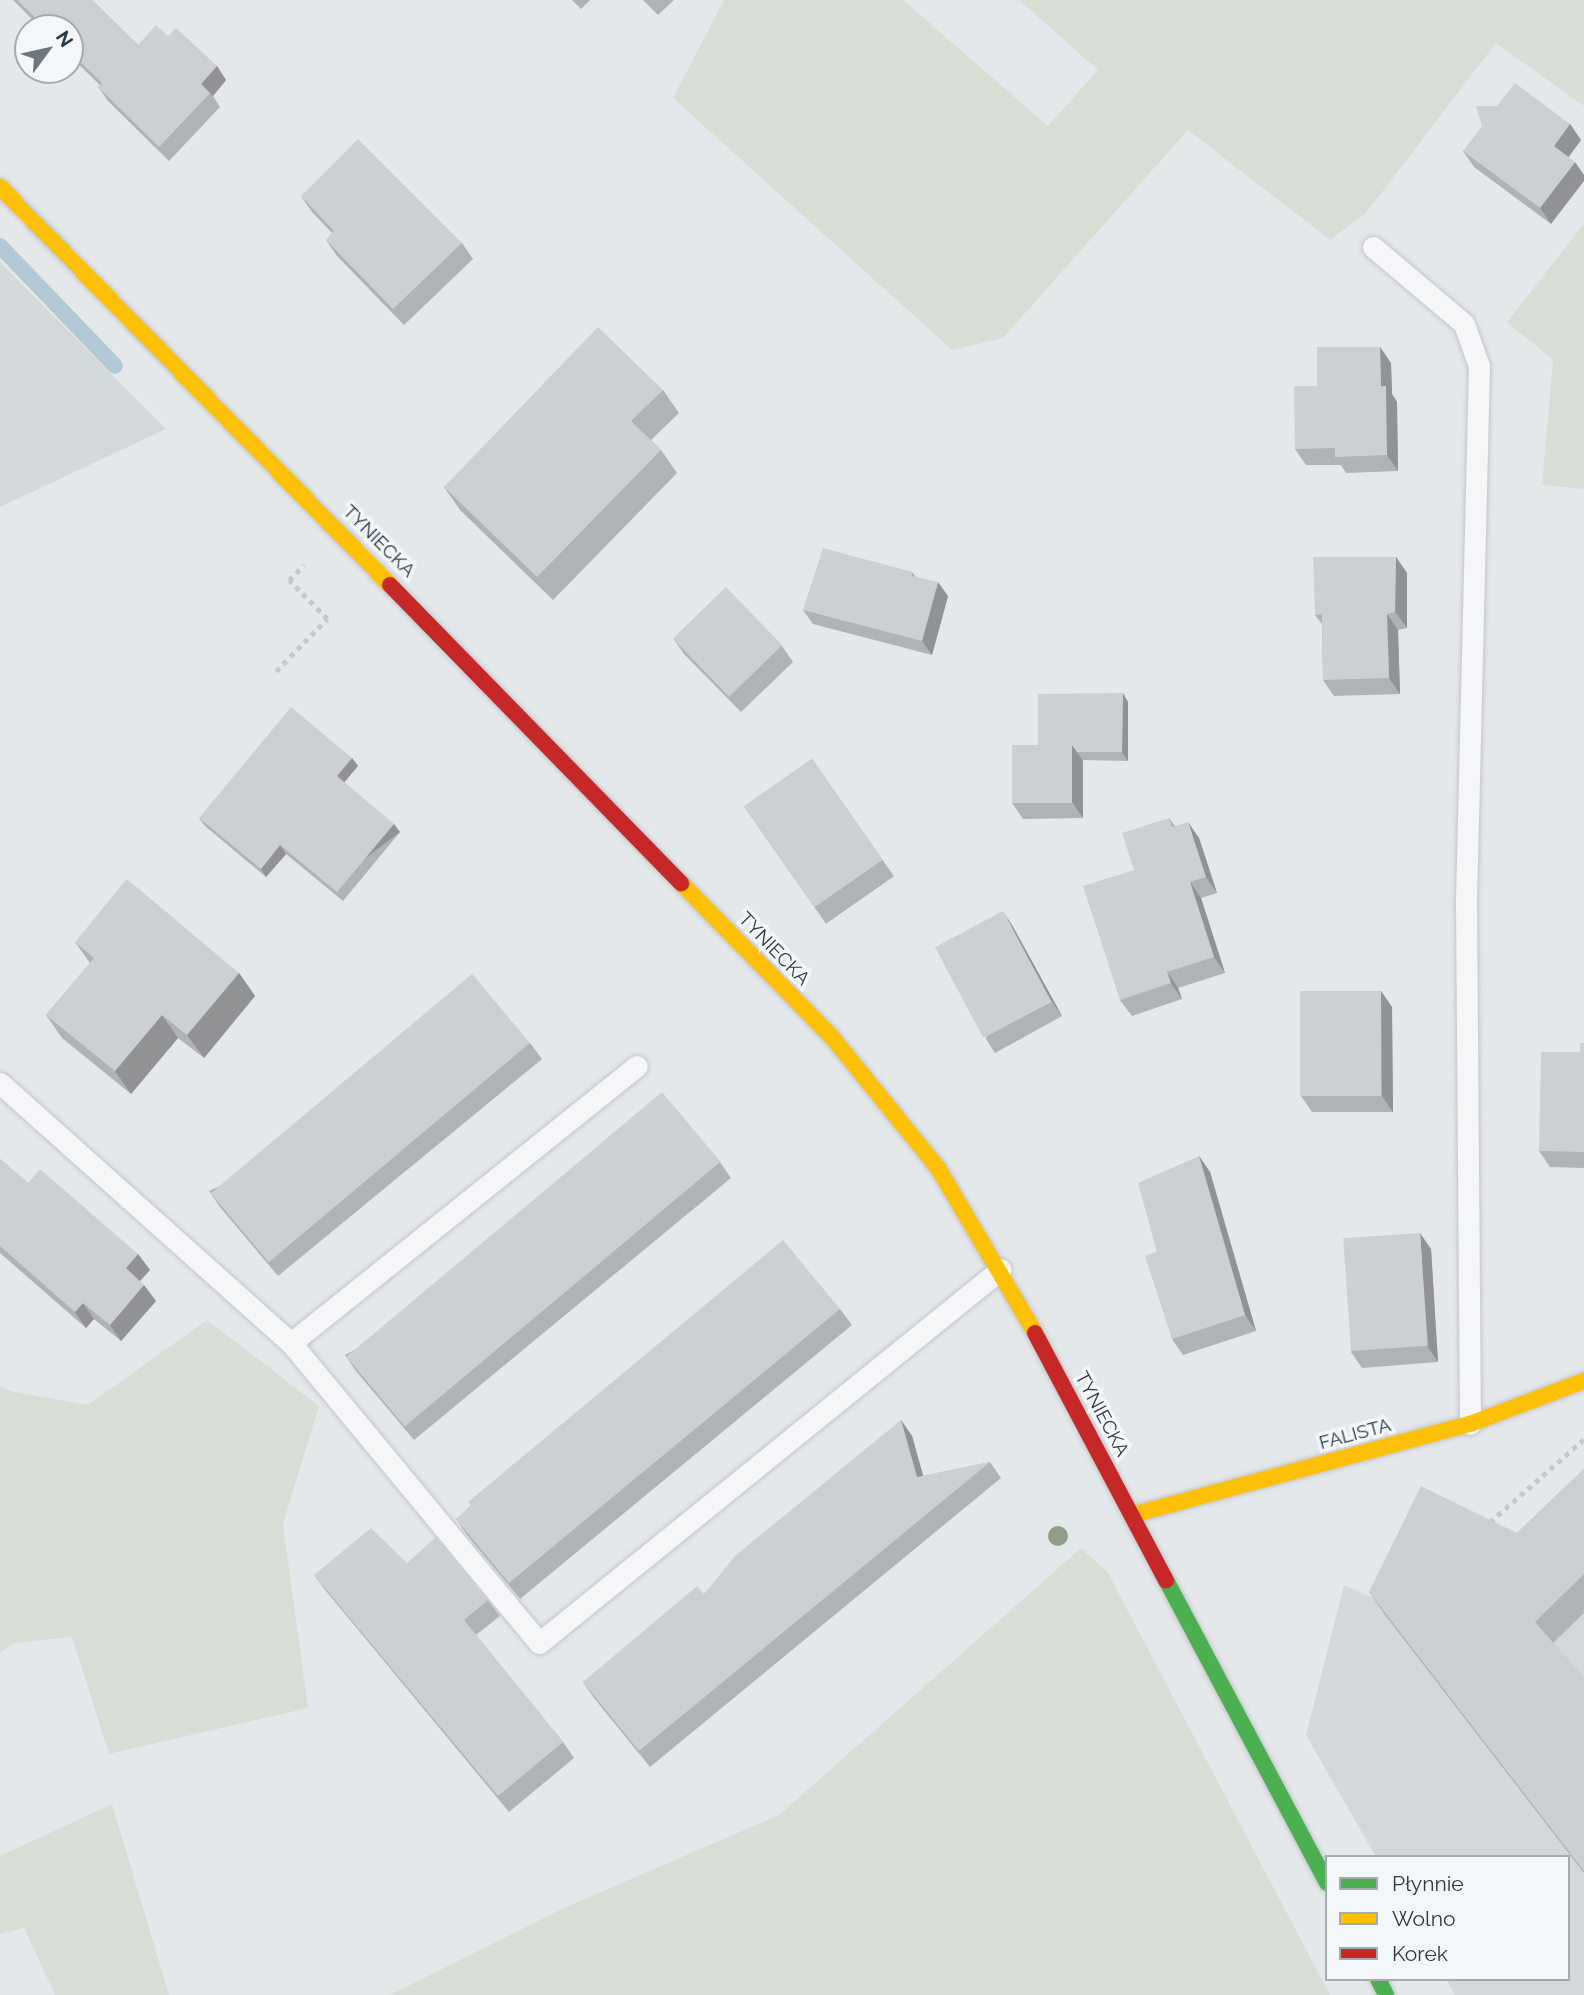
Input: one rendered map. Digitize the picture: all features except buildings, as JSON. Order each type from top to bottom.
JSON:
[{"type":"street","name":"TYNIECKA","points":[[0,187],[831,1036],[938,1168],[1001,1269],[1325,1879]]},
{"type":"street","name":"FALISTA","points":[[1132,1515],[1470,1424],[1584,1381]]},
{"type":"lane","points":[[1373,247],[1464,324],[1479,366],[1466,901],[1470,1424]]},
{"type":"lane","points":[[292,1343],[637,1066]]},
{"type":"lane","points":[[0,1083],[292,1343],[539,1643],[1001,1269]]},
{"type":"path","points":[[276,671],[327,619],[289,580],[312,557]]},
{"type":"path","points":[[1480,1517],[1491,1522],[1584,1439]]},
{"type":"shaded area","points":[[724,0],[903,0],[1048,126],[1098,70],[1019,0],[1584,0],[1584,106],[1496,43],[1366,213],[1330,240],[1188,130],[1003,338],[952,350],[673,98]]},
{"type":"shaded area","points":[[1584,224],[1584,489],[1542,485],[1553,360],[1507,322]]},
{"type":"shaded area","points":[[0,262],[166,429],[0,507]]},
{"type":"shaded area","points":[[207,1320],[319,1406],[283,1524],[308,1708],[109,1754],[72,1637],[14,1643],[0,1653],[0,1385],[10,1391],[88,1405]]},
{"type":"shaded area","points":[[1584,1507],[1584,1995],[1455,1995],[1447,1981],[1570,1981],[1570,1855],[1375,1855],[1306,1735],[1344,1585],[1390,1605],[1508,1580]]},
{"type":"shaded area","points":[[1081,1548],[1108,1573],[1330,1995],[390,1995],[566,1907],[779,1815]]},
{"type":"shaded area","points":[[112,1804],[169,1995],[55,1995],[24,1928],[0,1934],[0,1856]]},
{"type":"waterway","points":[[0,246],[115,366]]},
{"type":"traffic: fast","points":[[1166,1580],[1325,1879]]},
{"type":"traffic: fast","points":[[1379,1981],[1386,1995]]},
{"type":"traffic: slow","points":[[0,187],[390,585]]},
{"type":"traffic: slow","points":[[681,883],[831,1036],[938,1168],[1035,1333]]},
{"type":"traffic: slow","points":[[1132,1515],[1470,1424],[1584,1381]]},
{"type":"traffic: jam","points":[[390,585],[681,883]]},
{"type":"traffic: jam","points":[[1035,1333],[1166,1580]]}]
